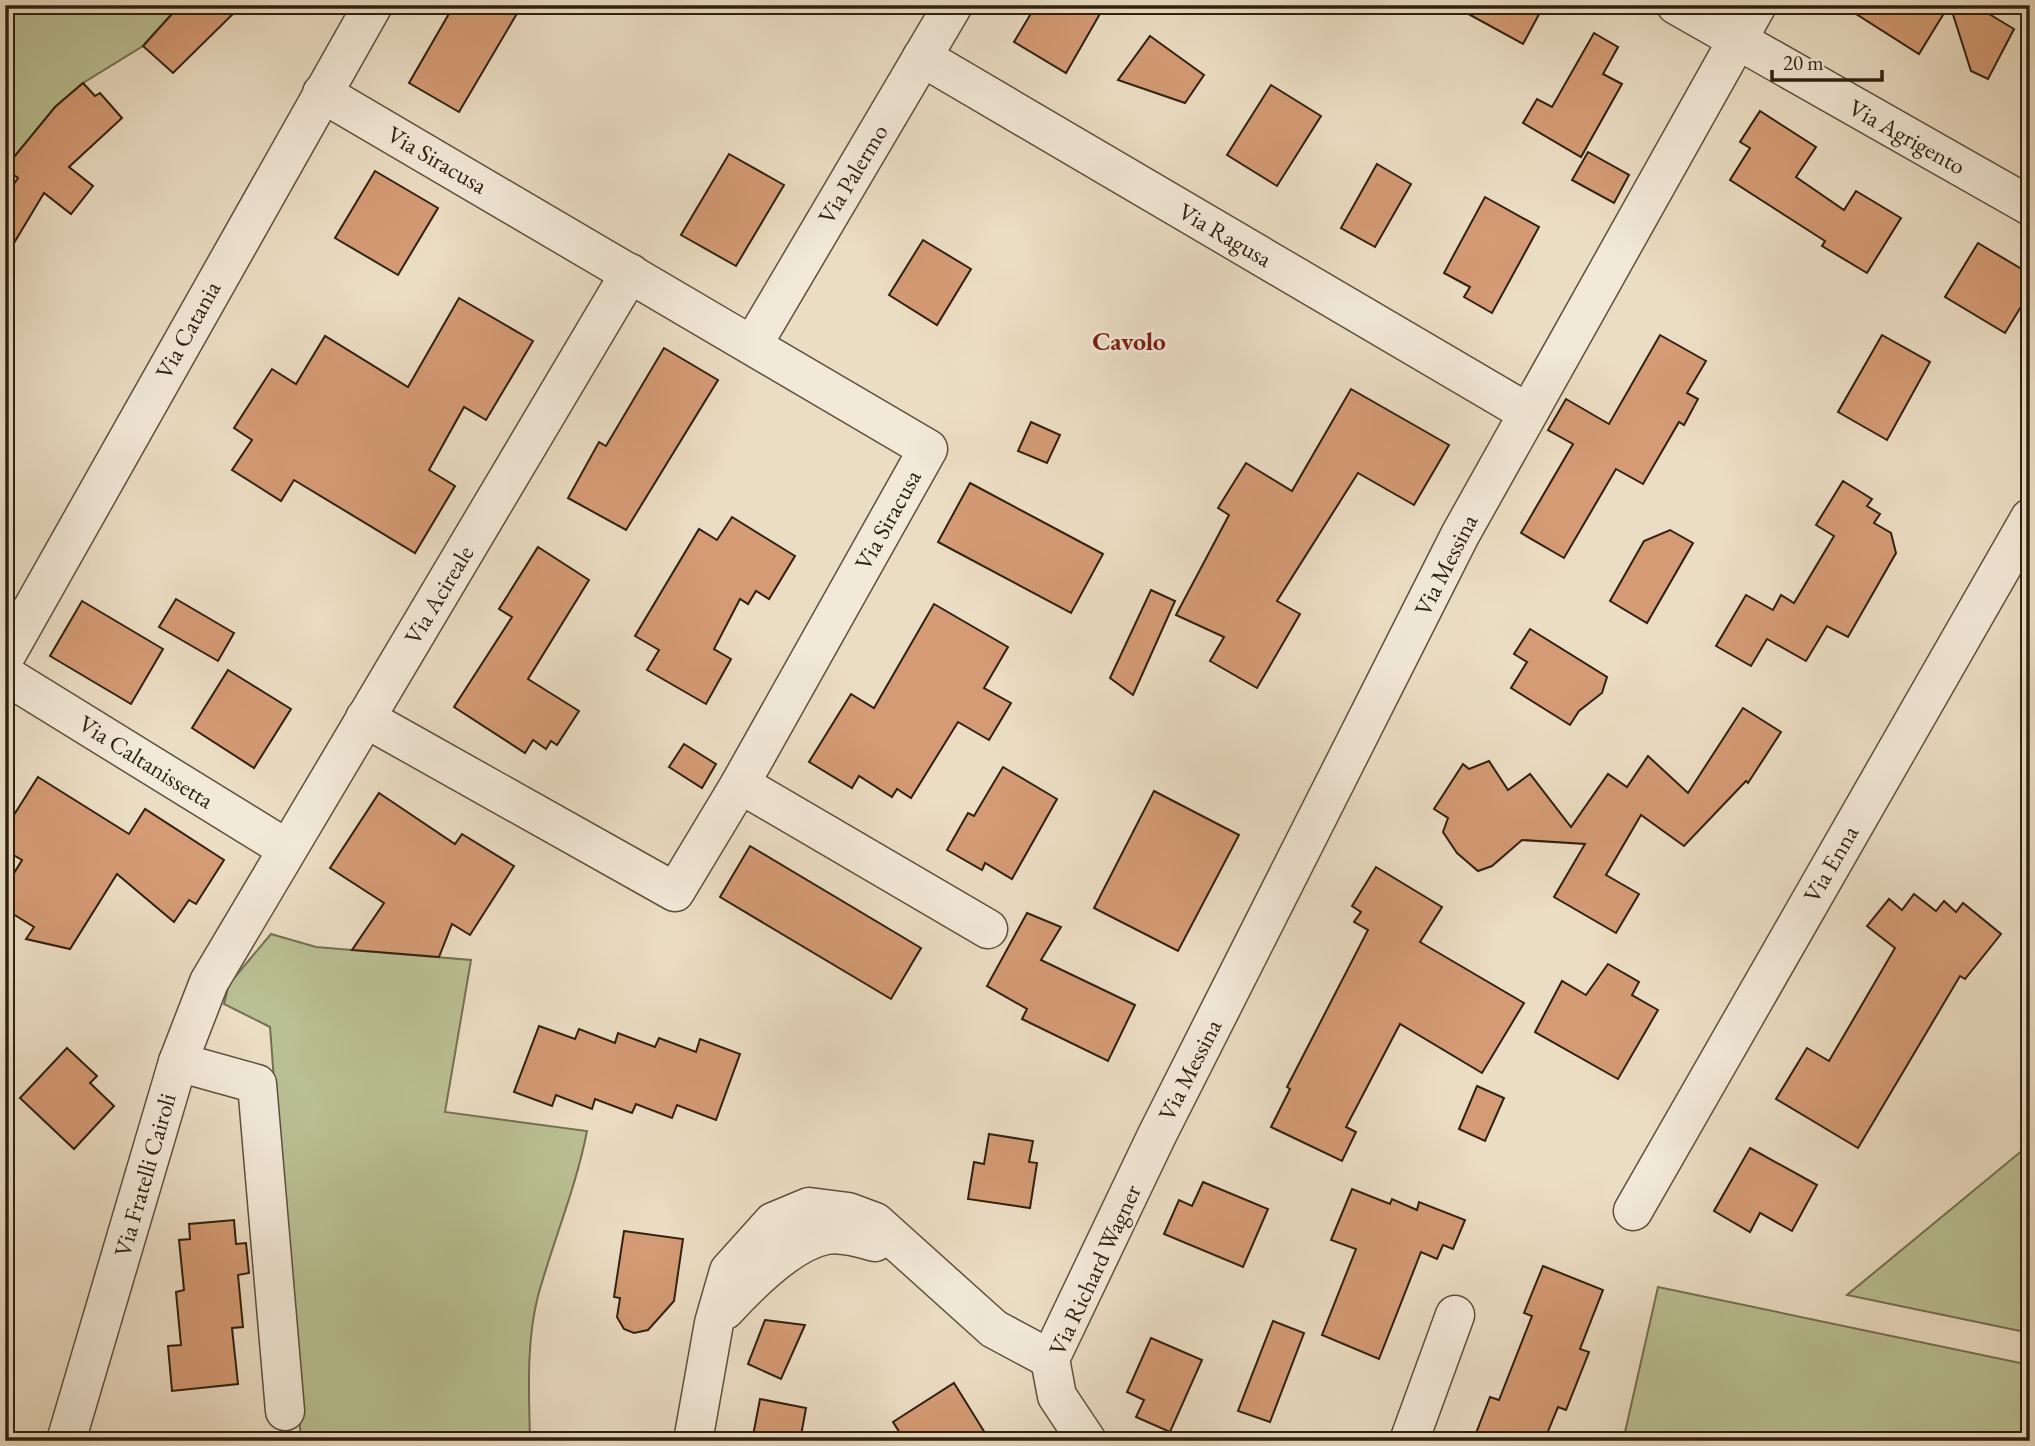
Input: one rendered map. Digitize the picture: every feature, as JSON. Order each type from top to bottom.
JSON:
[{"type":"street","name":"Via Catania","points":[[5,657],[373,5]]},
{"type":"street","name":"Via Palermo","points":[[753,344],[953,5]]},
{"type":"street","name":"Via Agrigento","points":[[1675,5],[2030,206]]},
{"type":"street","name":"Via Messina","points":[[1157,1135],[1460,536],[1735,40],[1757,5]]},
{"type":"street","name":"Via Ragusa","points":[[922,57],[1528,413]]},
{"type":"street","name":"Via Siracusa","points":[[322,93],[928,449],[740,784],[675,892],[365,718]]},
{"type":"street","name":"Via Acireale","points":[[247,918],[631,273]]},
{"type":"street","name":"Via Enna","points":[[1633,1210],[2030,518]]},
{"type":"street","name":"Via Caltanissetta","points":[[5,675],[287,849]]},
{"type":"street","points":[[740,784],[988,929]]},
{"type":"street","name":"Via Fratelli Cairoli","points":[[66,1441],[178,1062],[209,982],[247,918]]},
{"type":"street","points":[[178,1062],[257,1084],[285,1411]]},
{"type":"street","name":"Via Richard Wagner","points":[[1087,1441],[1057,1396],[1050,1359],[1157,1135]]},
{"type":"street","points":[[693,1441],[714,1323],[729,1271],[745,1250],[773,1222],[809,1207],[848,1212],[875,1222],[994,1329],[1050,1359]]},
{"type":"street","points":[[1409,1441],[1455,1315]]},
{"type":"green space","points":[[5,5],[178,7],[143,46],[83,83],[55,107],[5,168]]},
{"type":"green space","points":[[271,934],[316,947],[471,960],[445,1112],[587,1131],[534,1314],[529,1368],[530,1441],[301,1441],[270,1027],[224,1004],[229,984]]},
{"type":"green space","points":[[2030,1144],[2030,1333],[1847,1295]]},
{"type":"green space","points":[[1658,1287],[2030,1365],[2030,1441],[1623,1441]]},
{"type":"building","points":[[180,5],[242,5],[173,73],[143,46]]},
{"type":"building","points":[[454,5],[522,5],[459,112],[409,83]]},
{"type":"building","points":[[1036,5],[1105,5],[1066,73],[1014,42]]},
{"type":"building","points":[[1452,5],[1544,5],[1523,44]]},
{"type":"building","points":[[1842,5],[1949,5],[1919,54]]},
{"type":"building","points":[[1950,5],[1974,5],[2014,29],[1988,79],[1971,71]]},
{"type":"building","points":[[1594,33],[1618,47],[1603,74],[1622,84],[1581,157],[1523,123],[1537,99],[1552,107]]},
{"type":"building","points":[[1150,36],[1204,75],[1185,103],[1118,80]]},
{"type":"building","points":[[83,83],[95,96],[100,93],[122,118],[69,167],[93,186],[71,214],[44,193],[5,258],[5,197],[18,178],[5,168],[55,107]]},
{"type":"building","points":[[1271,85],[1321,116],[1277,186],[1227,155]]},
{"type":"building","points":[[1760,111],[1816,147],[1796,177],[1844,210],[1856,191],[1901,218],[1867,273],[1822,246],[1825,241],[1730,180],[1750,148],[1740,142]]},
{"type":"building","points":[[1588,152],[1629,175],[1614,203],[1572,180]]},
{"type":"building","points":[[729,154],[784,185],[736,266],[681,235]]},
{"type":"building","points":[[1377,164],[1411,184],[1375,247],[1341,228]]},
{"type":"building","points":[[375,171],[438,208],[398,275],[335,238]]},
{"type":"building","points":[[1485,197],[1539,227],[1492,313],[1464,297],[1470,287],[1444,273]]},
{"type":"building","points":[[923,240],[971,269],[937,325],[889,295]]},
{"type":"building","points":[[1978,243],[2030,274],[2030,292],[2005,333],[1945,297]]},
{"type":"building","points":[[459,298],[533,341],[486,420],[464,407],[429,470],[455,486],[415,553],[294,480],[281,501],[232,470],[252,440],[234,428],[272,369],[296,384],[325,336],[408,387]]},
{"type":"building","points":[[1660,335],[1706,361],[1687,393],[1698,399],[1684,425],[1679,422],[1643,484],[1616,469],[1564,558],[1521,533],[1573,444],[1548,430],[1566,399],[1609,424]]},
{"type":"building","points":[[1882,335],[1930,362],[1887,440],[1838,412]]},
{"type":"building","points":[[664,348],[718,380],[626,530],[568,498],[599,442],[606,446]]},
{"type":"building","points":[[1351,389],[1449,445],[1414,505],[1358,473],[1277,601],[1300,614],[1257,688],[1210,661],[1224,637],[1176,615],[1229,515],[1218,508],[1246,463],[1292,491]]},
{"type":"building","points":[[1031,422],[1060,435],[1047,463],[1018,451]]},
{"type":"building","points":[[1843,481],[1872,499],[1867,506],[1880,514],[1874,523],[1891,533],[1896,553],[1848,637],[1827,626],[1806,661],[1767,639],[1751,666],[1716,646],[1746,595],[1773,610],[1781,595],[1794,603],[1834,536],[1816,525]]},
{"type":"building","points":[[970,483],[1103,554],[1071,613],[938,542]]},
{"type":"building","points":[[732,517],[795,556],[769,599],[756,591],[748,604],[740,599],[714,649],[731,659],[706,704],[647,670],[659,650],[635,636],[699,529],[717,540]]},
{"type":"building","points":[[1670,530],[1693,543],[1647,623],[1610,601],[1644,541]]},
{"type":"building","points":[[538,547],[589,580],[528,679],[579,711],[557,745],[551,741],[546,749],[533,740],[525,753],[454,707],[512,617],[499,609]]},
{"type":"building","points":[[1151,590],[1175,601],[1133,695],[1110,678]]},
{"type":"building","points":[[176,599],[234,633],[218,661],[159,627]]},
{"type":"building","points":[[82,601],[163,649],[131,704],[50,656]]},
{"type":"building","points":[[934,604],[1008,647],[984,688],[1011,703],[989,740],[958,722],[911,798],[897,789],[892,797],[859,776],[852,788],[809,762],[851,694],[874,708]]},
{"type":"building","points":[[1530,629],[1607,677],[1602,693],[1579,711],[1570,725],[1511,688],[1527,662],[1514,654]]},
{"type":"building","points":[[228,670],[291,709],[254,768],[192,728]]},
{"type":"building","points":[[1743,708],[1781,732],[1748,783],[1746,781],[1684,846],[1641,815],[1606,875],[1639,894],[1616,933],[1554,897],[1585,844],[1522,840],[1492,866],[1478,871],[1457,853],[1443,832],[1448,818],[1434,809],[1463,764],[1469,769],[1489,761],[1508,790],[1530,774],[1571,827],[1608,774],[1627,787],[1648,756],[1688,793]]},
{"type":"building","points":[[684,744],[716,764],[702,788],[669,767]]},
{"type":"building","points":[[1003,767],[1057,799],[1012,879],[985,863],[982,870],[947,850],[968,813],[974,816]]},
{"type":"building","points":[[38,777],[129,834],[145,809],[224,860],[196,904],[189,900],[174,922],[117,874],[70,949],[26,939],[34,927],[5,909],[5,888],[22,860],[5,850],[5,829]]},
{"type":"building","points":[[1154,791],[1239,835],[1178,951],[1094,908]]},
{"type":"building","points":[[379,793],[455,844],[462,834],[514,866],[470,935],[452,924],[439,957],[352,950],[384,903],[330,868]]},
{"type":"building","points":[[750,846],[921,948],[891,999],[720,897]]},
{"type":"building","points":[[1376,867],[1442,907],[1420,942],[1524,1003],[1482,1073],[1400,1024],[1346,1127],[1356,1132],[1342,1161],[1271,1127],[1290,1089],[1287,1087],[1368,930],[1354,922],[1361,912],[1352,906]]},
{"type":"building","points":[[1914,894],[1936,911],[1944,901],[1956,912],[1963,903],[2001,934],[1965,979],[1960,976],[1858,1148],[1776,1099],[1807,1048],[1829,1061],[1895,948],[1867,926],[1889,899],[1902,910]]},
{"type":"building","points":[[1027,913],[1061,927],[1041,960],[1135,1005],[1108,1061],[1022,1019],[1027,1009],[987,986]]},
{"type":"building","points":[[1608,964],[1639,982],[1632,995],[1658,1010],[1618,1079],[1535,1032],[1562,981],[1586,995]]},
{"type":"building","points":[[539,1026],[575,1039],[579,1029],[615,1043],[618,1033],[655,1047],[659,1038],[696,1052],[700,1039],[740,1054],[716,1120],[677,1105],[672,1118],[636,1104],[632,1113],[595,1099],[592,1109],[556,1095],[552,1106],[514,1092]]},
{"type":"building","points":[[67,1048],[97,1076],[90,1083],[114,1106],[74,1149],[20,1098]]},
{"type":"building","points":[[1477,1086],[1504,1098],[1485,1141],[1459,1129]]},
{"type":"building","points":[[989,1134],[1033,1141],[1029,1162],[1037,1163],[1030,1208],[968,1199],[974,1162],[984,1164]]},
{"type":"building","points":[[1750,1148],[1817,1185],[1792,1231],[1760,1213],[1750,1232],[1714,1211]]},
{"type":"building","points":[[1203,1182],[1268,1209],[1243,1267],[1164,1234],[1179,1200],[1192,1206]]},
{"type":"building","points":[[1352,1189],[1390,1204],[1392,1199],[1417,1210],[1419,1202],[1465,1220],[1453,1249],[1443,1245],[1437,1259],[1421,1252],[1379,1359],[1322,1335],[1356,1249],[1331,1240]]},
{"type":"building","points":[[234,1220],[236,1244],[246,1243],[249,1273],[238,1275],[243,1327],[232,1328],[238,1384],[172,1391],[168,1346],[181,1345],[176,1292],[184,1290],[179,1240],[190,1239],[189,1224]]},
{"type":"building","points":[[624,1231],[683,1239],[674,1301],[648,1330],[634,1333],[624,1329],[617,1317],[620,1298],[614,1297]]},
{"type":"building","points":[[1543,1266],[1603,1290],[1580,1349],[1589,1352],[1566,1410],[1558,1407],[1544,1441],[1473,1441],[1490,1397],[1499,1400],[1532,1316],[1524,1313]]},
{"type":"building","points":[[765,1320],[805,1325],[781,1379],[748,1364]]},
{"type":"building","points":[[1273,1321],[1304,1333],[1270,1422],[1238,1411]]},
{"type":"building","points":[[1151,1338],[1202,1360],[1170,1432],[1136,1417],[1144,1400],[1127,1392]]},
{"type":"building","points":[[954,1383],[990,1441],[905,1441],[893,1422]]},
{"type":"building","points":[[760,1399],[806,1408],[800,1441],[752,1441]]},
{"type":"district","name":"Cavolo","points":[[1129,341]]}]
